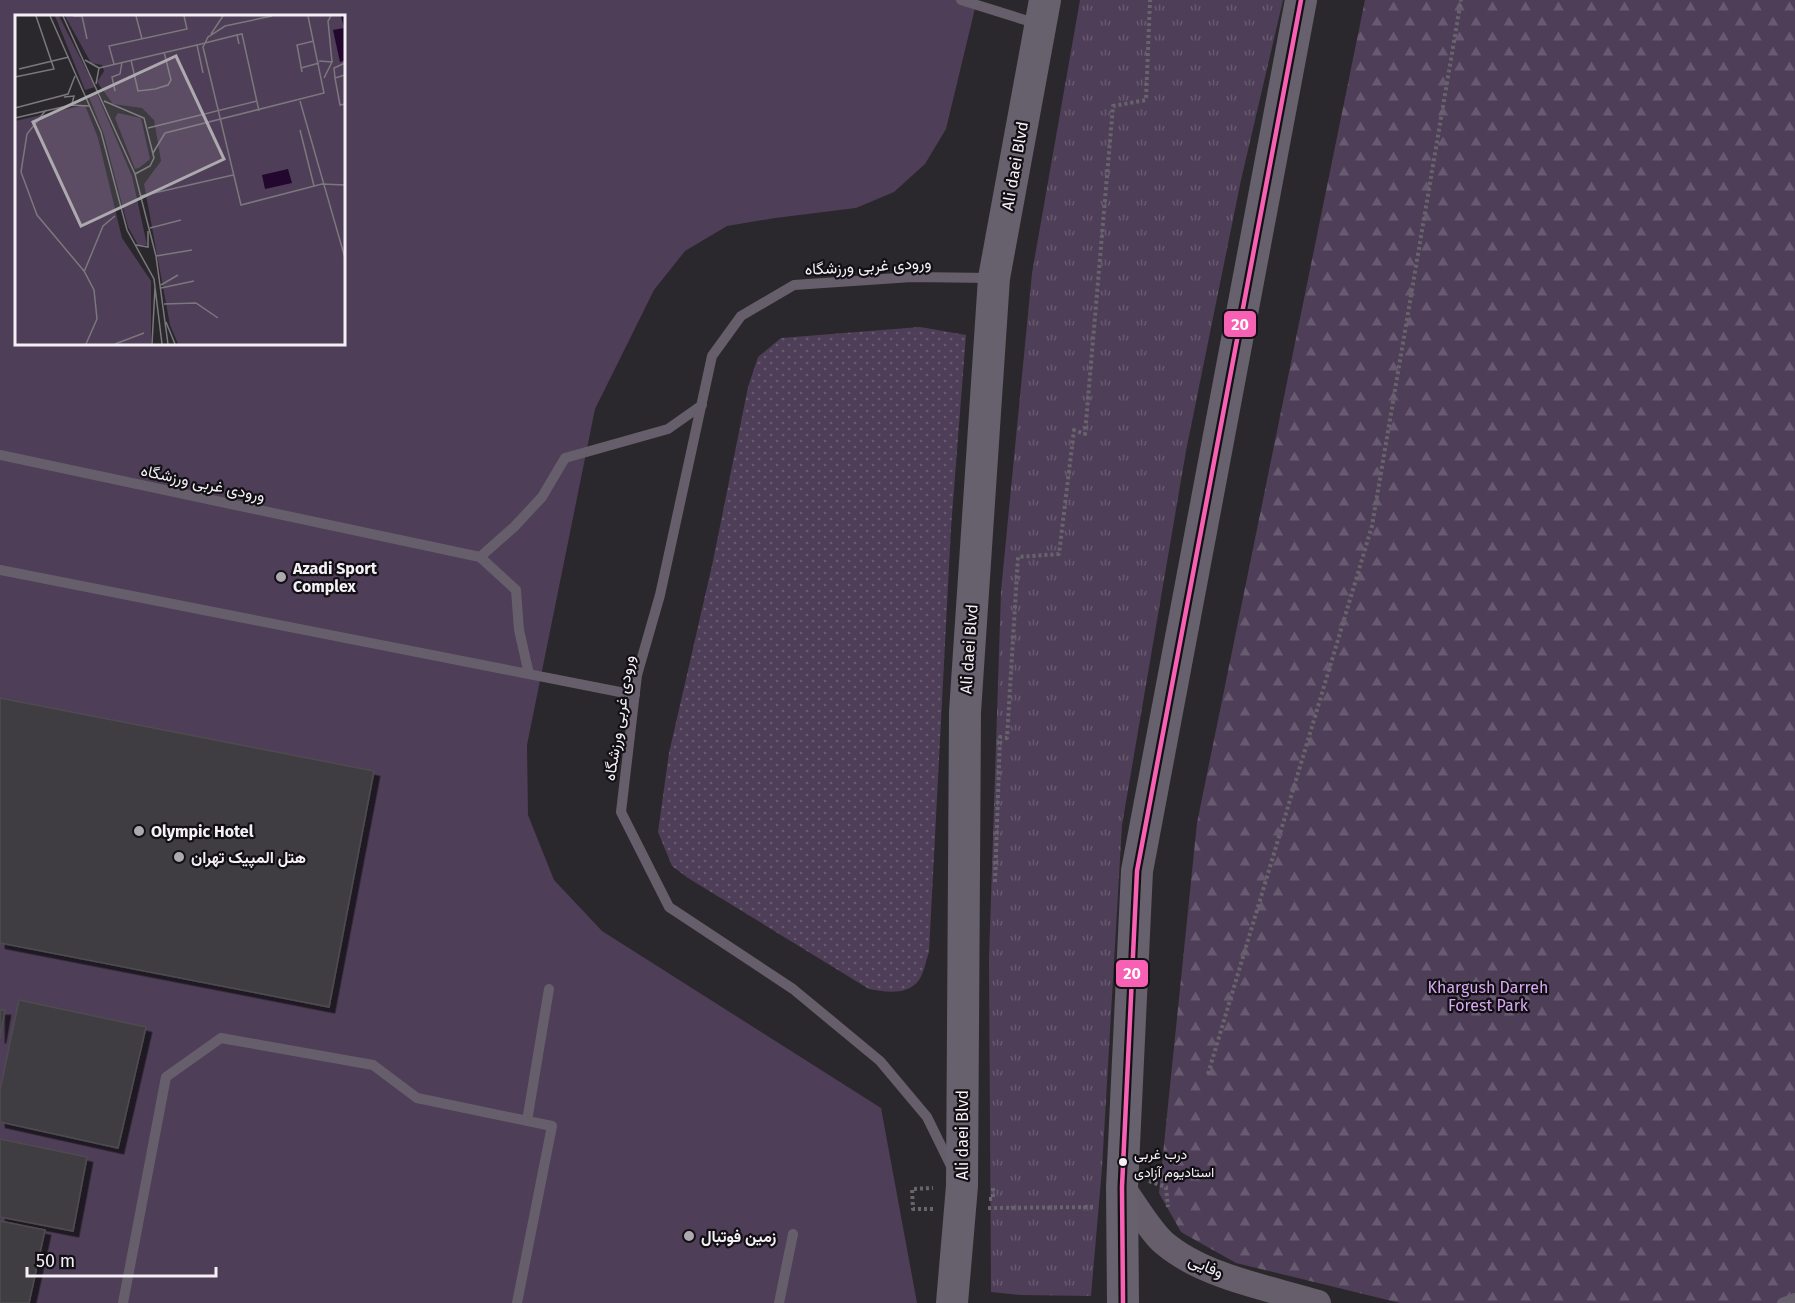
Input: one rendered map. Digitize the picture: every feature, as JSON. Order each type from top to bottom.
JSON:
[{"type":"main road","points":[[1123,1303],[1122,1187],[1137,870],[1301,0]]},
{"type":"main road","name":"Ali daei Blvd","points":[[952,1303],[960,1201],[965,712],[994,278],[1043,12]]},
{"type":"street","name":"وفایی","points":[[1122,1187],[1162,1242],[1187,1260],[1222,1274],[1318,1303]]},
{"type":"lane","points":[[961,0],[1043,12]]},
{"type":"lane","name":"ورودی غربی ورزشگاه","points":[[960,1201],[927,1117],[880,1061],[793,989],[669,907],[621,812],[637,675],[660,596],[712,356],[741,316],[794,285],[912,277],[994,278]]},
{"type":"lane","points":[[529,674],[519,630],[516,590],[480,557],[514,527],[542,496],[565,458],[668,429],[702,405]]},
{"type":"lane","name":"ورودی غربی ورزشگاه","points":[[0,455],[480,557]]},
{"type":"lane","points":[[0,570],[635,695]]},
{"type":"lane","points":[[527,1121],[549,989]]},
{"type":"lane","points":[[123,1303],[166,1077],[221,1038],[373,1065],[417,1098],[552,1126],[517,1303]]},
{"type":"lane","points":[[778,1303],[793,1234]]},
{"type":"lane","points":[[1782,1303],[1795,1298]]},
{"type":"path","points":[[994,892],[1000,737],[1006,738],[1018,557],[1059,554],[1074,430],[1085,434],[1113,106],[1146,100],[1150,0]]},
{"type":"path","points":[[1208,1074],[1372,526],[1461,0]]},
{"type":"path","points":[[912,1189],[913,1209],[960,1201],[993,1199],[993,1176]]},
{"type":"path","points":[[1156,1207],[1168,1207],[1166,1187]]},
{"type":"path","points":[[960,1201],[1098,1207]]},
{"type":"green space","name":"Azadi Sport Complex","points":[[0,0],[977,0],[946,129],[925,164],[894,192],[856,208],[727,226],[685,251],[654,290],[595,409],[527,745],[528,815],[554,880],[602,931],[881,1108],[917,1303],[0,1303]]},
{"type":"green space","points":[[1080,0],[1283,0],[1241,180],[1186,451],[1122,825],[1102,1168],[1091,1296],[1021,1295],[991,1292],[989,959],[1001,591],[1032,273]]},
{"type":"green space","name":"Khargush Darreh Forest Park","points":[[1365,0],[1795,0],[1795,1303],[1400,1303],[1236,1263],[1181,1232],[1159,1193],[1197,823]]},
{"type":"green space","points":[[920,327],[966,335],[951,528],[929,952],[922,974],[914,985],[902,991],[889,992],[869,989],[688,878],[672,866],[658,832],[669,753],[713,561],[748,387],[758,357],[781,338]]},
{"type":"building","name":"هتل المپیک تهران","points":[[0,698],[374,771],[329,1007],[0,943]]},
{"type":"building","points":[[19,1000],[146,1027],[118,1148],[0,1122],[0,1090]]},
{"type":"building","points":[[0,1010],[5,1010],[0,1038]]},
{"type":"building","points":[[0,1139],[87,1157],[73,1231],[0,1217]]},
{"type":"building","points":[[0,1221],[45,1230],[29,1303],[0,1303]]},
{"type":"transit line","name":"20","points":[[1123,1303],[1122,1187],[1137,871],[1301,0]]},
{"type":"place","name":"Azadi Sport Complex","points":[[281,577]]},
{"type":"place","name":"Olympic Hotel","points":[[139,831]]},
{"type":"place","name":"هتل المپیک تهران","points":[[179,857]]},
{"type":"place","name":"درب غربی استادیوم آزادی","points":[[1123,1162]]},
{"type":"place","name":"زمین فوتبال","points":[[689,1236]]}]
